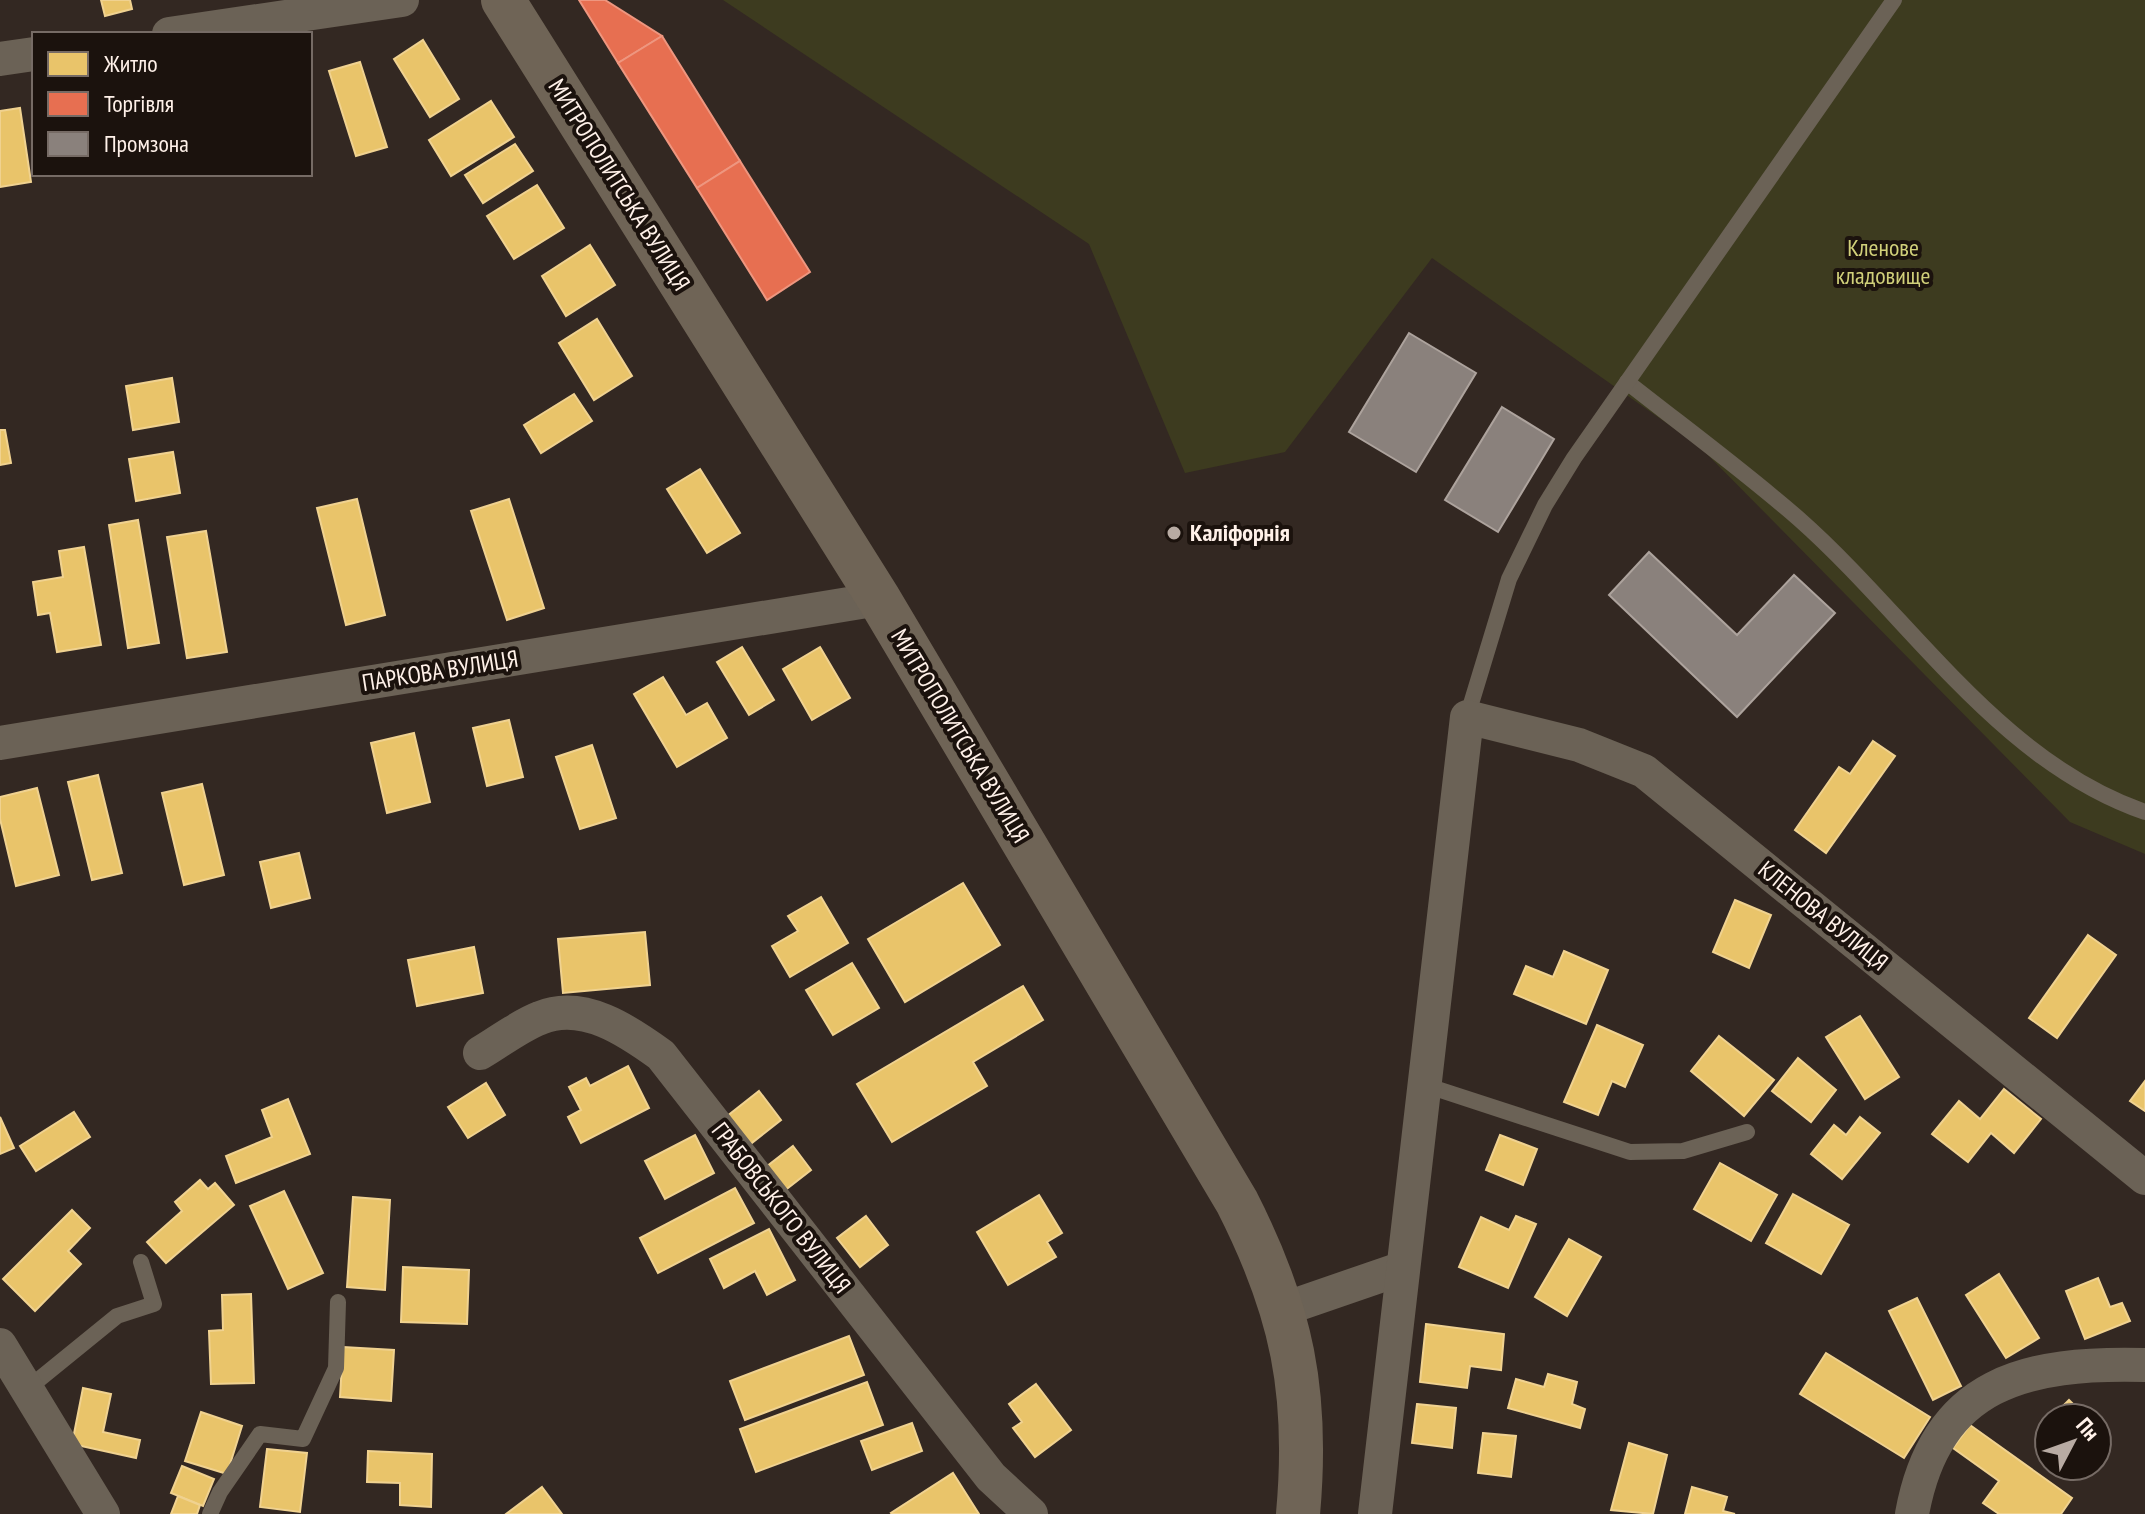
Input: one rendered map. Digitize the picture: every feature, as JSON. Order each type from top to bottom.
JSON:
[{"type":"main road","name":"МИТРОПОЛИТСЬКА ВУЛИЦЯ","points":[[503,0],[879,599],[1237,1202],[1264,1254],[1284,1309],[1296,1366],[1302,1423],[1298,1514]]},
{"type":"street","points":[[183,32],[402,0]]},
{"type":"street","points":[[0,59],[32,54]]},
{"type":"street","name":"ПАРКОВА ВУЛИЦЯ","points":[[0,743],[879,599]]},
{"type":"street","points":[[1375,1514],[1467,717]]},
{"type":"street","name":"КЛЕНОВА ВУЛИЦЯ","points":[[1467,717],[1579,745],[1644,771],[2145,1178]]},
{"type":"street","name":"ГРАБОВСЬКОГО ВУЛИЦЯ","points":[[480,1053],[542,1017],[583,1014],[623,1027],[661,1055],[991,1477],[1031,1514]]},
{"type":"street","points":[[1284,1309],[1403,1268]]},
{"type":"street","points":[[0,1345],[103,1514]]},
{"type":"street","points":[[1912,1514],[1917,1488],[1934,1447],[1958,1413],[1986,1389],[2024,1376],[2098,1364],[2145,1365]]},
{"type":"lane","points":[[1467,717],[1509,579],[1552,493],[1894,0]]},
{"type":"lane","points":[[1627,382],[1800,520],[2006,729],[2063,771],[2123,804],[2145,812]]},
{"type":"lane","points":[[1425,1085],[1630,1152],[1683,1151],[1747,1132]]},
{"type":"lane","points":[[26,1390],[117,1316],[154,1304],[141,1262]]},
{"type":"lane","points":[[210,1514],[220,1492],[260,1434],[303,1439],[336,1368],[338,1302]]},
{"type":"green space","name":"Кленове кладовище","points":[[723,0],[2145,0],[2145,854],[2070,822],[1699,446],[1432,258],[1285,452],[1185,473],[1089,244]]},
{"type":"building: Житло","points":[[101,0],[130,0],[132,9],[105,16]]},
{"type":"building: Житло","points":[[423,40],[459,99],[430,117],[394,59]]},
{"type":"building: Житло","points":[[360,62],[387,147],[356,156],[329,71]]},
{"type":"building: Житло","points":[[491,101],[514,137],[451,176],[429,140]]},
{"type":"building: Житло","points":[[20,108],[31,182],[0,187],[0,111]]},
{"type":"building: Житло","points":[[515,144],[533,171],[483,203],[465,175]]},
{"type":"building: Житло","points":[[537,185],[564,228],[514,259],[487,216]]},
{"type":"building: Житло","points":[[590,245],[615,285],[566,316],[542,276]]},
{"type":"building: Житло","points":[[597,319],[632,376],[594,400],[559,343]]},
{"type":"building: Житло","points":[[172,378],[179,422],[133,430],[126,386]]},
{"type":"building: Житло","points":[[574,394],[592,421],[541,453],[524,425]]},
{"type":"building: Житло","points":[[0,430],[5,430],[11,463],[0,465]]},
{"type":"building: Житло","points":[[173,452],[180,493],[136,501],[129,459]]},
{"type":"building: Житло","points":[[700,469],[740,533],[707,553],[667,489]]},
{"type":"building: Житло","points":[[357,499],[385,615],[346,625],[317,508]]},
{"type":"building: Житло","points":[[509,499],[544,608],[507,620],[471,511]]},
{"type":"building: Житло","points":[[138,520],[159,643],[128,648],[109,525]]},
{"type":"building: Житло","points":[[206,531],[227,652],[187,658],[167,537]]},
{"type":"building: Житло","points":[[84,547],[101,645],[57,652],[50,613],[38,615],[33,582],[63,577],[59,551]]},
{"type":"building: Житло","points":[[742,647],[774,700],[749,715],[717,662]]},
{"type":"building: Житло","points":[[820,647],[850,698],[812,720],[783,669]]},
{"type":"building: Житло","points":[[663,677],[686,715],[707,703],[727,738],[677,767],[634,694]]},
{"type":"building: Житло","points":[[509,720],[523,777],[487,786],[473,728]]},
{"type":"building: Житло","points":[[414,733],[430,802],[387,813],[371,743]]},
{"type":"building: Житло","points":[[1873,741],[1895,756],[1826,853],[1795,830],[1839,767],[1850,774]]},
{"type":"building: Житло","points":[[592,745],[616,818],[580,829],[556,757]]},
{"type":"building: Житло","points":[[98,775],[122,873],[92,880],[68,782]]},
{"type":"building: Житло","points":[[202,784],[224,875],[184,885],[162,793]]},
{"type":"building: Житло","points":[[37,788],[59,875],[16,886],[0,819],[0,797]]},
{"type":"building: Житло","points":[[299,853],[310,898],[271,908],[260,862]]},
{"type":"building: Житло","points":[[963,883],[1000,945],[905,1002],[868,939]]},
{"type":"building: Житло","points":[[821,897],[848,943],[790,977],[772,946],[798,931],[788,916]]},
{"type":"building: Житло","points":[[1735,900],[1771,915],[1749,968],[1713,952]]},
{"type":"building: Житло","points":[[645,932],[650,985],[563,993],[558,939]]},
{"type":"building: Житло","points":[[2088,935],[2116,955],[2057,1038],[2029,1018]]},
{"type":"building: Житло","points":[[474,947],[483,993],[417,1006],[408,960]]},
{"type":"building: Житло","points":[[1564,951],[1608,970],[1586,1024],[1514,994],[1526,966],[1553,977]]},
{"type":"building: Житло","points":[[852,963],[879,1008],[833,1035],[806,990]]},
{"type":"building: Житло","points":[[1023,986],[1043,1020],[973,1062],[987,1086],[892,1142],[857,1084]]},
{"type":"building: Житло","points":[[1860,1016],[1899,1077],[1865,1099],[1826,1037]]},
{"type":"building: Житло","points":[[1597,1025],[1643,1045],[1625,1087],[1612,1081],[1598,1115],[1564,1102]]},
{"type":"building: Житло","points":[[1719,1036],[1774,1080],[1744,1116],[1691,1071]]},
{"type":"building: Житло","points":[[1798,1058],[1836,1090],[1811,1122],[1772,1091]]},
{"type":"building: Житло","points":[[628,1066],[649,1108],[581,1143],[568,1117],[581,1110],[569,1087],[586,1078],[590,1086]]},
{"type":"building: Житло","points":[[2145,1081],[2145,1111],[2130,1101]]},
{"type":"building: Житло","points":[[486,1083],[505,1115],[468,1138],[448,1107]]},
{"type":"building: Житло","points":[[2004,1089],[2041,1119],[2014,1153],[1991,1133],[1968,1162],[1932,1134],[1959,1101],[1980,1119]]},
{"type":"building: Житло","points":[[759,1091],[781,1120],[748,1146],[726,1117]]},
{"type":"building: Житло","points":[[288,1099],[310,1154],[236,1183],[226,1156],[272,1137],[262,1110]]},
{"type":"building: Житло","points":[[74,1112],[90,1137],[36,1171],[20,1146]]},
{"type":"building: Житло","points":[[0,1117],[14,1148],[0,1154]]},
{"type":"building: Житло","points":[[1860,1117],[1880,1133],[1842,1179],[1811,1154],[1834,1125],[1846,1135]]},
{"type":"building: Житло","points":[[695,1135],[714,1173],[665,1199],[645,1161]]},
{"type":"building: Житло","points":[[1500,1135],[1537,1149],[1523,1185],[1486,1170]]},
{"type":"building: Житло","points":[[793,1146],[811,1170],[784,1191],[766,1167]]},
{"type":"building: Житло","points":[[1720,1163],[1777,1195],[1751,1241],[1694,1209]]},
{"type":"building: Житло","points":[[200,1180],[208,1189],[215,1183],[234,1205],[166,1263],[147,1242],[182,1211],[175,1202]]},
{"type":"building: Житло","points":[[735,1188],[754,1223],[658,1273],[640,1238]]},
{"type":"building: Житло","points":[[284,1191],[323,1273],[288,1289],[250,1206]]},
{"type":"building: Житло","points":[[1793,1194],[1849,1225],[1821,1274],[1766,1243]]},
{"type":"building: Житло","points":[[1039,1195],[1062,1233],[1047,1242],[1056,1257],[1008,1285],[977,1232]]},
{"type":"building: Житло","points":[[353,1197],[390,1200],[385,1290],[347,1287]]},
{"type":"building: Житло","points":[[72,1210],[90,1228],[68,1251],[81,1264],[35,1311],[3,1279]]},
{"type":"building: Житло","points":[[866,1216],[888,1245],[860,1267],[837,1238]]},
{"type":"building: Житло","points":[[1516,1216],[1536,1224],[1508,1288],[1459,1267],[1481,1217],[1509,1230]]},
{"type":"building: Житло","points":[[769,1229],[795,1280],[767,1295],[755,1271],[724,1288],[710,1259]]},
{"type":"building: Житло","points":[[1569,1239],[1601,1257],[1567,1316],[1535,1297]]},
{"type":"building: Житло","points":[[403,1267],[469,1270],[467,1324],[401,1322]]},
{"type":"building: Житло","points":[[1999,1274],[2039,1338],[2006,1358],[1966,1295]]},
{"type":"building: Житло","points":[[2098,1278],[2110,1307],[2122,1303],[2130,1321],[2085,1339],[2066,1291]]},
{"type":"building: Житло","points":[[251,1294],[254,1383],[211,1384],[209,1331],[223,1330],[222,1295]]},
{"type":"building: Житло","points":[[1917,1298],[1961,1386],[1933,1400],[1889,1311]]},
{"type":"building: Житло","points":[[1426,1324],[1504,1334],[1501,1370],[1470,1366],[1467,1388],[1420,1382]]},
{"type":"building: Житло","points":[[849,1336],[864,1375],[745,1420],[730,1381]]},
{"type":"building: Житло","points":[[343,1347],[394,1350],[391,1401],[340,1397]]},
{"type":"building: Житло","points":[[1826,1353],[1930,1417],[1904,1458],[1800,1394]]},
{"type":"building: Житло","points":[[1548,1374],[1577,1382],[1572,1404],[1585,1409],[1580,1428],[1508,1408],[1516,1379],[1544,1387]]},
{"type":"building: Житло","points":[[867,1382],[883,1425],[756,1472],[740,1429]]},
{"type":"building: Житло","points":[[1036,1384],[1071,1430],[1035,1457],[1013,1428],[1022,1422],[1009,1404]]},
{"type":"building: Житло","points":[[83,1388],[111,1394],[103,1432],[140,1440],[136,1458],[72,1444]]},
{"type":"building: Житло","points":[[1417,1404],[1456,1408],[1452,1448],[1412,1443]]},
{"type":"building: Житло","points":[[201,1412],[242,1426],[227,1474],[185,1461]]},
{"type":"building: Житло","points":[[912,1423],[922,1451],[872,1470],[861,1441]]},
{"type":"building: Житло","points":[[1970,1425],[2033,1470],[2033,1482],[2050,1482],[2072,1498],[2061,1514],[1999,1514],[1983,1503],[1999,1481],[1953,1448]]},
{"type":"building: Житло","points":[[1483,1433],[1516,1436],[1511,1477],[1478,1473]]},
{"type":"building: Житло","points":[[1629,1443],[1667,1455],[1653,1514],[1611,1510]]},
{"type":"building: Житло","points":[[267,1449],[307,1453],[300,1512],[260,1507]]},
{"type":"building: Житло","points":[[368,1451],[432,1454],[431,1507],[400,1505],[400,1483],[367,1482]]},
{"type":"building: Житло","points":[[182,1466],[214,1479],[203,1506],[171,1493]]},
{"type":"building: Житло","points":[[953,1473],[979,1514],[891,1513]]},
{"type":"building: Житло","points":[[542,1487],[562,1514],[506,1514]]},
{"type":"building: Житло","points":[[1692,1487],[1727,1497],[1723,1511],[1735,1514],[1685,1514]]},
{"type":"building: Житло","points":[[178,1496],[200,1505],[197,1514],[171,1514]]},
{"type":"building: Торгівля","points":[[579,0],[605,0],[662,36],[618,63]]},
{"type":"building: Торгівля","points":[[662,36],[740,161],[697,188],[618,63]]},
{"type":"building: Торгівля","points":[[740,161],[810,272],[767,300],[697,188]]},
{"type":"building: Промзона","points":[[1409,333],[1476,373],[1416,472],[1349,432]]},
{"type":"building: Промзона","points":[[1502,407],[1554,439],[1498,532],[1445,500]]},
{"type":"building: Промзона","points":[[1649,552],[1737,635],[1794,575],[1835,613],[1737,717],[1609,595]]},
{"type":"place","name":"Каліфорнія","points":[[1174,533]]}]
